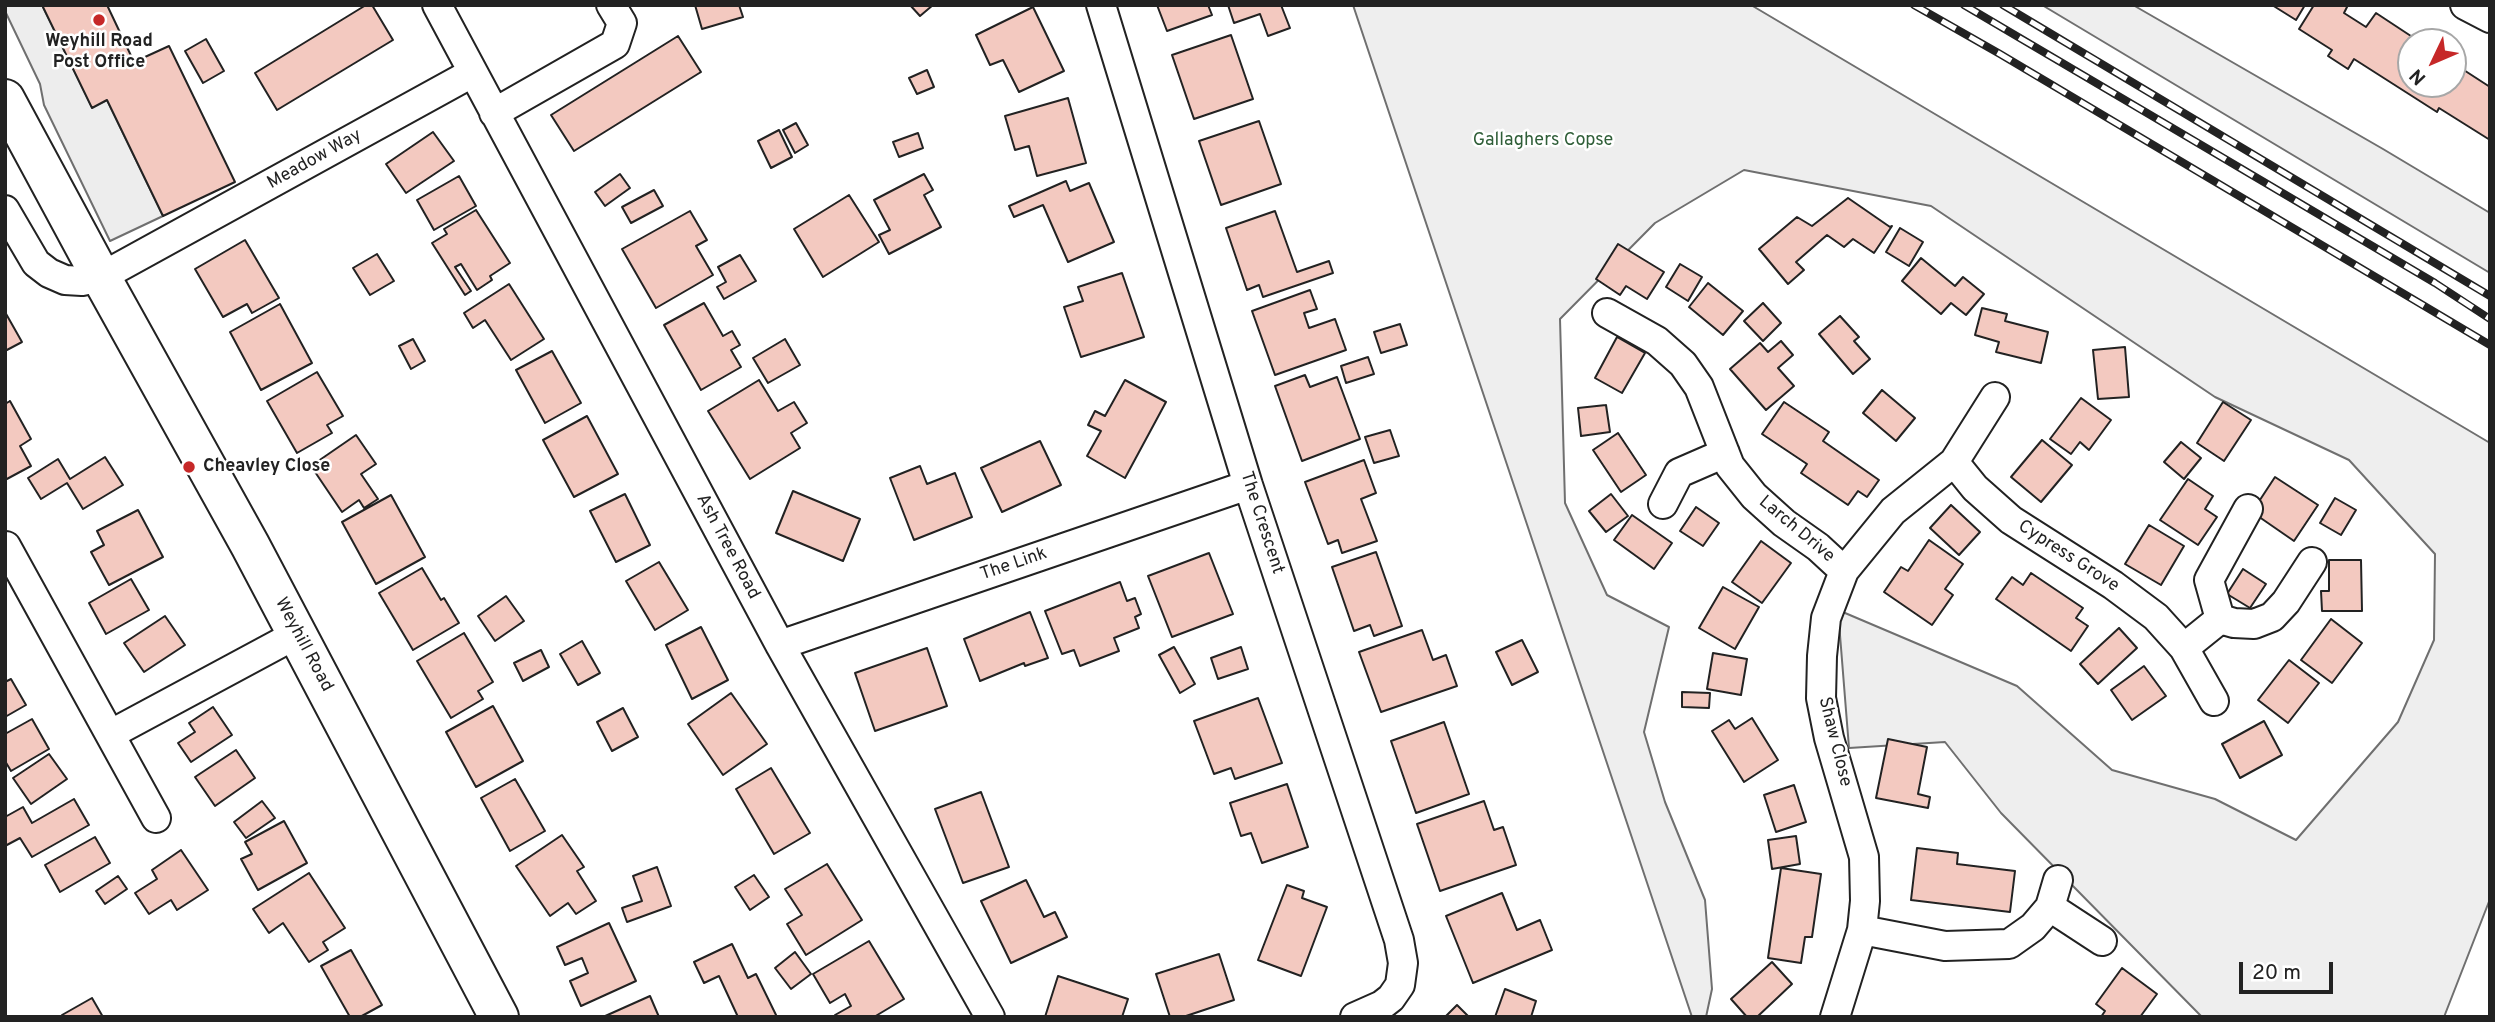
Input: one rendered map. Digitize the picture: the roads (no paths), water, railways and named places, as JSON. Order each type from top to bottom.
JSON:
[{"type":"main road","name":"Weyhill Road","points":[[5,99],[298,634],[499,1017]]},
{"type":"street","points":[[494,113],[615,44],[622,23],[611,5]]},
{"type":"street","name":"The Crescent","points":[[1101,5],[1248,485],[1378,875],[1401,952],[1403,974],[1400,985],[1391,998],[1355,1017]]},
{"type":"street","points":[[2466,5],[2490,18]]},
{"type":"street","points":[[446,9],[472,73]]},
{"type":"street","name":"Ash Tree Road","points":[[472,73],[780,645],[990,1017]]},
{"type":"street","name":"Meadow Way","points":[[101,277],[472,73]]},
{"type":"street","points":[[5,210],[36,263],[49,273],[65,280],[82,281],[101,277]]},
{"type":"street","name":"Larch Drive","points":[[1607,313],[1657,341],[1683,364],[1699,387],[1730,466],[1754,496],[1844,570]]},
{"type":"street","name":"Shaw Close","points":[[1835,1017],[1862,930],[1865,901],[1864,857],[1829,738],[1821,698],[1826,618],[1844,570],[1893,511],[1954,462],[1995,397]]},
{"type":"street","points":[[1663,504],[1679,473],[1724,453]]},
{"type":"street","name":"Cypress Grove","points":[[1954,462],[1975,488],[2011,520],[2113,585],[2156,617],[2185,648],[2214,701]]},
{"type":"street","name":"The Link","points":[[780,645],[1248,485]]},
{"type":"street","points":[[2220,619],[2209,580],[2248,509]]},
{"type":"street","points":[[6,546],[156,818]]},
{"type":"street","points":[[2220,619],[2254,624],[2272,617],[2294,592],[2312,562]]},
{"type":"street","points":[[2185,648],[2220,619]]},
{"type":"street","points":[[111,734],[298,634]]},
{"type":"street","points":[[1862,930],[1945,946],[2009,944],[2033,927],[2050,907],[2058,880]]},
{"type":"street","points":[[2050,907],[2102,941]]},
{"type":"railway","points":[[1914,5],[2490,345]]},
{"type":"railway","points":[[1964,5],[2435,283],[2490,319]]},
{"type":"railway","points":[[2003,5],[2490,296]]},
{"type":"place","name":"Weyhill Road Post Office","points":[[99,20]]},
{"type":"place","name":"Cheavley Close","points":[[189,467]]},
{"type":"park label","name":"Gallaghers Copse","points":[[1543,141]]}]
